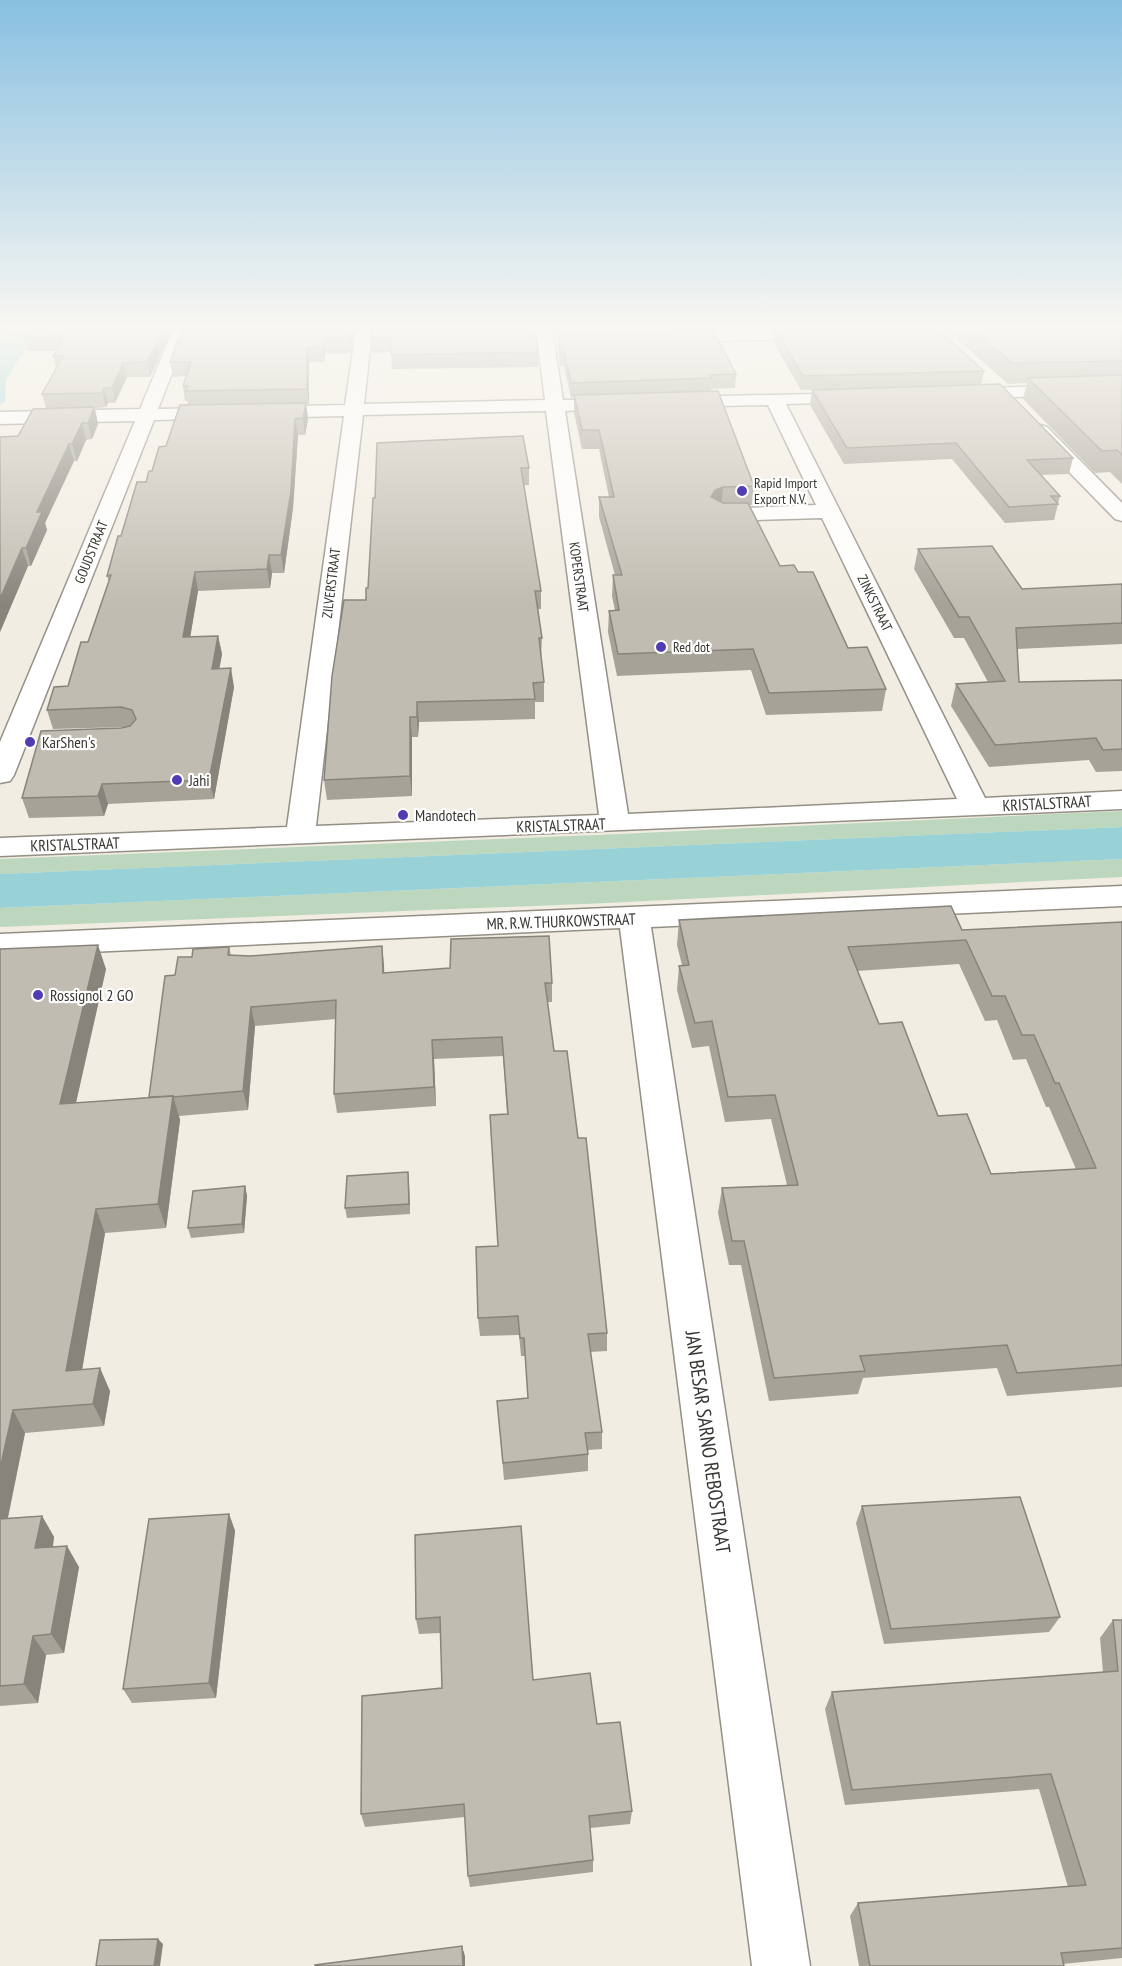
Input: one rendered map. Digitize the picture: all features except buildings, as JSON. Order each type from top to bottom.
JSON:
[{"type":"street","name":"GOUDSTRAAT","points":[[0,775],[25,741],[144,422]]},
{"type":"street","name":"ZILVERSTRAAT","points":[[300,836],[352,422]]},
{"type":"street","name":"KOPERSTRAAT","points":[[557,422],[615,823]]},
{"type":"street","name":"ZINKSTRAAT","points":[[786,422],[975,806]]},
{"type":"street","points":[[1032,422],[1122,515]]},
{"type":"street","points":[[722,515],[829,511]]},
{"type":"street","name":"KRISTALSTRAAT","points":[[0,847],[1122,800]]},
{"type":"street","name":"MR. R.W. THURKOWSTRAAT","points":[[0,945],[1122,896]]},
{"type":"street","name":"JAN BESAR SARNO REBOSTRAAT","points":[[634,918],[781,1966]]},
{"type":"green space","points":[[1122,811],[1122,827],[0,874],[0,859]]},
{"type":"green space","points":[[1122,859],[1122,877],[608,903],[0,927],[0,908]]},
{"type":"water","points":[[1122,827],[1122,859],[0,908],[0,874]]},
{"type":"place","name":"Rapid Import Export N.V.","points":[[742,491]]},
{"type":"place","name":"Red dot","points":[[661,647]]},
{"type":"place","name":"KarShen's","points":[[30,742]]},
{"type":"place","name":"Jahi","points":[[177,780]]},
{"type":"place","name":"Mandotech","points":[[403,815]]},
{"type":"place","name":"Rossignol 2 GO","points":[[38,995]]}]
